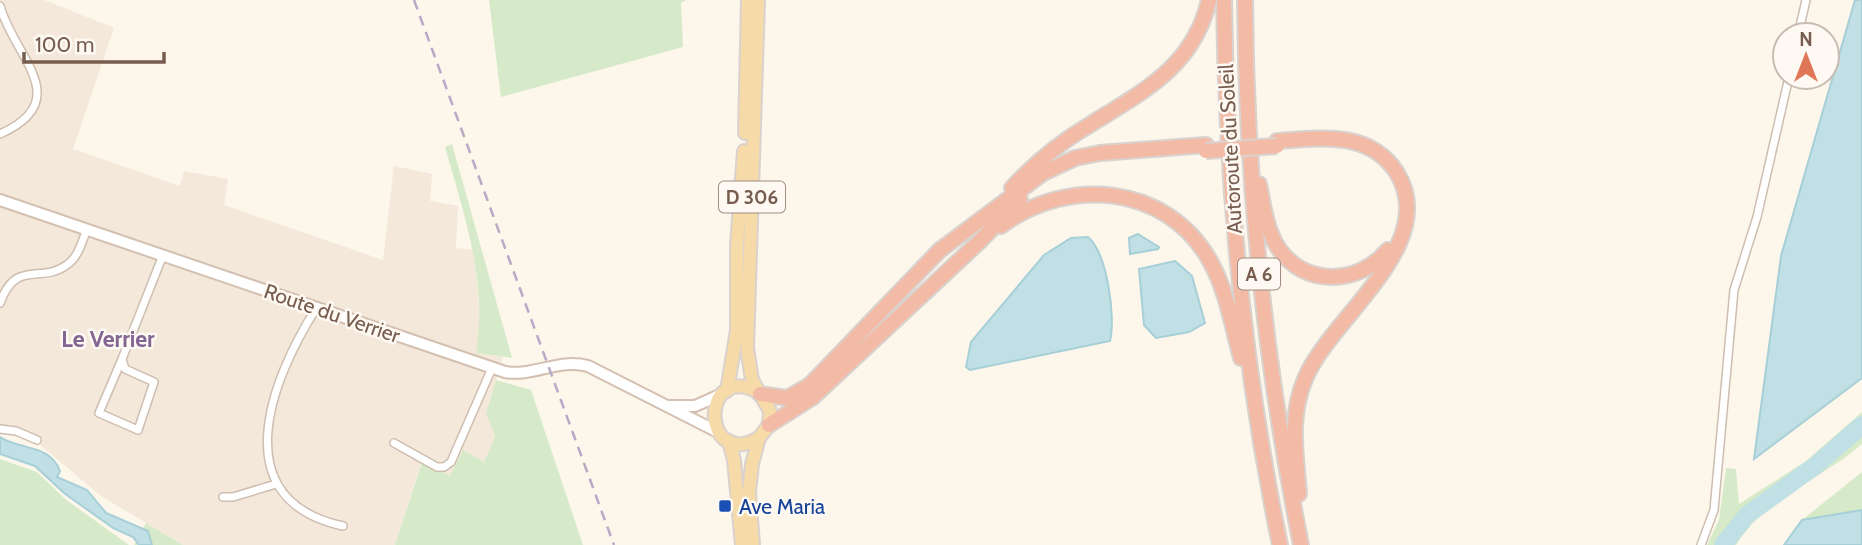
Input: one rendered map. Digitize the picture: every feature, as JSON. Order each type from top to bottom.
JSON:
[{"type":"highway","points":[[992,209],[1023,176],[1063,142],[1167,75],[1191,45],[1209,0]]},
{"type":"highway","name":"Autoroute du Soleil","points":[[1224,0],[1236,252],[1260,432],[1280,545]]},
{"type":"highway","name":"Autoroute du Soleil","points":[[1245,0],[1248,139],[1259,279],[1274,395],[1303,545]]},
{"type":"highway","points":[[769,425],[813,397],[980,241],[1019,200],[1046,178],[1068,167],[1115,157],[1344,138],[1369,147],[1396,172],[1407,208],[1404,234],[1395,252],[1315,357],[1299,395],[1295,445],[1303,545]]},
{"type":"highway","points":[[1248,139],[1270,231],[1290,262],[1312,275],[1334,278],[1356,274],[1379,260],[1391,247],[1400,222],[1400,198],[1386,169],[1368,153],[1346,145],[1277,143]]},
{"type":"highway","points":[[759,393],[787,398],[810,385],[871,324],[900,288],[940,250],[1043,173],[1075,159],[1116,151],[1206,148]]},
{"type":"highway","points":[[980,241],[1026,210],[1055,198],[1075,194],[1121,196],[1166,215],[1203,249],[1220,282],[1260,432]]},
{"type":"main road","name":"D 306","points":[[724,393],[737,331],[737,245],[743,186],[748,0]]},
{"type":"main road","name":"D 306","points":[[758,0],[747,348],[748,366],[759,393]]},
{"type":"main road","name":"Route du Verrier","points":[[0,200],[492,368],[519,374],[574,362],[588,366],[718,432]]},
{"type":"main road","points":[[753,545],[749,492],[753,454],[759,438],[769,425],[768,405],[759,393],[739,387],[724,393],[713,412],[718,432],[729,441],[744,444],[759,438]]},
{"type":"main road","name":"Route du Verrier","points":[[661,405],[695,406],[724,393]]},
{"type":"main road","points":[[729,441],[734,460],[743,545]]},
{"type":"street","points":[[1801,21],[1806,0]]},
{"type":"street","points":[[0,6],[15,44],[34,72],[38,86],[37,100],[32,112],[21,124],[0,134]]},
{"type":"street","points":[[1701,545],[1714,510],[1734,290],[1757,217],[1786,91]]},
{"type":"street","points":[[0,303],[5,288],[15,278],[58,270],[69,263],[78,253],[87,229]]},
{"type":"street","points":[[122,359],[125,369],[155,382],[138,430],[99,413],[163,255]]},
{"type":"street","points":[[317,307],[294,344],[269,410],[268,438],[276,484],[286,499],[318,521],[343,526]]},
{"type":"street","points":[[394,443],[437,467],[444,467],[451,462],[492,368]]},
{"type":"street","points":[[0,429],[16,431],[37,440]]},
{"type":"street","points":[[223,497],[233,497],[276,484]]},
{"type":"shaded area","points":[[0,0],[44,0],[114,28],[73,149],[180,186],[184,171],[228,179],[224,205],[383,260],[394,166],[432,174],[430,201],[458,206],[456,248],[474,250],[481,328],[476,353],[503,357],[486,414],[495,436],[484,463],[450,476],[421,463],[395,545],[183,545],[101,496],[32,438],[0,434]]},
{"type":"green space","points":[[489,0],[686,0],[681,3],[683,47],[501,97]]},
{"type":"green space","points":[[452,144],[512,358],[476,353],[479,301],[472,249],[445,147]]},
{"type":"green space","points":[[496,380],[531,390],[583,545],[395,545],[422,462],[450,476],[463,450],[484,462],[495,436],[486,414]]},
{"type":"green space","points":[[1862,412],[1862,444],[1778,502],[1748,529],[1736,545],[1707,545],[1719,520],[1726,468],[1736,469],[1739,504],[1806,461]]},
{"type":"green space","points":[[0,459],[37,472],[65,499],[129,545],[0,545]]},
{"type":"green space","points":[[1862,472],[1862,510],[1802,520]]},
{"type":"green space","points":[[146,523],[183,545],[134,545]]},
{"type":"water","points":[[1855,0],[1862,0],[1862,378],[1754,459],[1781,256],[1829,91],[1841,91],[1841,48]]},
{"type":"water","points":[[1138,234],[1159,247],[1158,249],[1130,254],[1129,238]]},
{"type":"water","points":[[1088,237],[1095,245],[1105,271],[1111,302],[1110,341],[970,370],[966,367],[971,342],[1044,255],[1071,238]]},
{"type":"water","points":[[1175,261],[1192,276],[1205,323],[1189,332],[1156,338],[1144,325],[1139,269]]},
{"type":"water","points":[[0,437],[49,456],[60,471],[57,477],[87,490],[106,513],[148,531],[152,545],[139,545],[133,537],[113,528],[64,493],[35,466],[0,454]]},
{"type":"water","points":[[1862,510],[1862,545],[1784,545],[1802,520]]},
{"type":"waterway","points":[[1723,545],[1747,515],[1815,466],[1862,425]]},
{"type":"railway","points":[[414,0],[614,545]]},
{"type":"place","name":"Ave Maria","points":[[725,506]]},
{"type":"district","name":"Le Verrier","points":[[108,339]]}]
